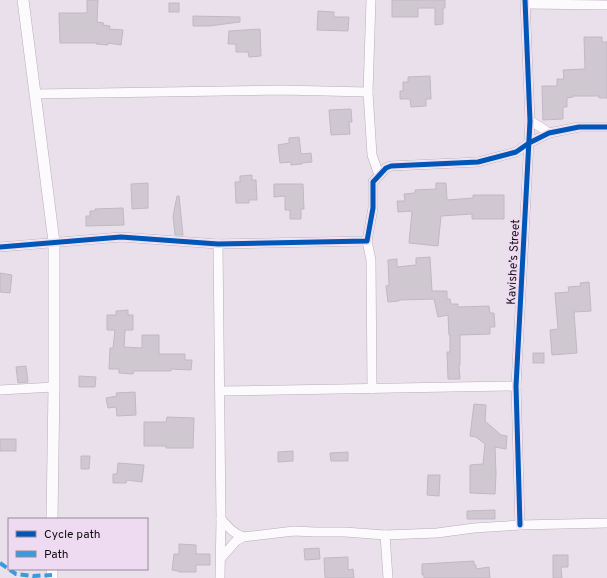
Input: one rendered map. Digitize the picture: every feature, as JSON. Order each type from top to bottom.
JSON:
[{"type":"street","points":[[23,0],[54,242],[52,518]]},
{"type":"street","points":[[371,0],[368,92],[372,155],[379,175]]},
{"type":"street","points":[[526,2],[607,5]]},
{"type":"street","name":"Kavishe’s Street","points":[[520,525],[516,386],[530,121],[526,2]]},
{"type":"street","points":[[35,94],[281,90],[368,92]]},
{"type":"street","points":[[530,121],[549,133]]},
{"type":"street","points":[[372,389],[371,260],[367,241],[373,208],[373,182],[379,175],[386,168],[391,166],[478,162],[516,152],[528,143],[549,133],[579,127],[607,127]]},
{"type":"street","points":[[0,247],[121,237],[218,244],[367,241]]},
{"type":"street","points":[[218,244],[221,519],[220,578]]},
{"type":"street","points":[[220,391],[516,386]]},
{"type":"street","points":[[0,390],[54,387]]},
{"type":"street","points":[[221,519],[236,534],[243,537]]},
{"type":"street","points":[[220,558],[236,541],[243,537],[294,531],[345,532],[385,535],[437,533],[474,528],[520,525],[607,523]]},
{"type":"street","points":[[385,535],[388,578]]},
{"type":"building","points":[[87,0],[98,0],[97,22],[110,26],[109,29],[123,30],[121,45],[108,43],[108,45],[96,44],[97,43],[60,43],[59,13],[87,13]]},
{"type":"building","points":[[392,0],[445,0],[445,8],[443,8],[443,24],[435,25],[435,8],[418,8],[418,17],[392,17]]},
{"type":"building","points":[[169,3],[179,3],[179,12],[169,12]]},
{"type":"building","points":[[318,11],[334,12],[334,17],[349,17],[348,31],[317,30]]},
{"type":"building","points":[[193,16],[240,17],[240,22],[209,26],[193,26]]},
{"type":"building","points":[[260,29],[261,56],[249,57],[248,52],[236,52],[236,44],[228,44],[229,31]]},
{"type":"building","points":[[584,37],[602,37],[602,42],[607,42],[607,98],[599,98],[599,96],[573,96],[567,98],[567,107],[563,107],[563,119],[543,120],[542,86],[557,86],[557,79],[564,79],[563,70],[585,69]]},
{"type":"building","points":[[430,76],[431,99],[426,99],[426,106],[411,107],[410,99],[400,99],[400,91],[403,91],[403,82],[408,82],[408,77]]},
{"type":"building","points":[[351,109],[352,122],[349,122],[350,134],[331,135],[329,110]]},
{"type":"building","points":[[299,137],[301,154],[311,153],[312,162],[291,165],[291,162],[280,163],[278,145],[289,143],[289,138]]},
{"type":"building","points":[[252,175],[252,180],[256,180],[257,200],[249,200],[249,203],[236,203],[235,182],[240,182],[240,176]]},
{"type":"building","points":[[148,183],[148,208],[132,209],[131,184]]},
{"type":"building","points":[[436,183],[446,183],[447,200],[473,198],[473,195],[504,195],[504,219],[472,219],[472,214],[441,216],[438,246],[409,243],[412,211],[398,212],[397,201],[405,201],[404,194],[415,193],[415,190],[436,189]]},
{"type":"building","points":[[274,184],[303,184],[304,209],[301,209],[301,219],[290,219],[290,210],[285,210],[285,196],[274,197]]},
{"type":"building","points":[[177,196],[179,196],[183,235],[175,235],[173,216]]},
{"type":"building","points":[[123,208],[124,225],[86,226],[86,216],[90,216],[90,211],[95,211],[95,209]]},
{"type":"building","points":[[430,257],[432,291],[447,291],[447,299],[450,299],[451,304],[458,304],[458,307],[489,306],[490,313],[494,313],[495,327],[490,327],[490,334],[460,335],[460,379],[448,379],[447,352],[450,352],[450,335],[448,315],[438,317],[434,299],[399,300],[388,302],[386,286],[389,285],[388,260],[397,259],[397,267],[416,265],[416,258]]},
{"type":"building","points":[[0,273],[12,275],[10,293],[0,292]]},
{"type":"building","points":[[589,282],[591,311],[574,312],[577,353],[552,355],[550,330],[558,329],[555,293],[569,292],[568,287],[581,286],[580,283]]},
{"type":"building","points":[[128,310],[128,315],[133,315],[133,330],[125,330],[124,347],[142,348],[142,335],[159,335],[159,354],[185,354],[185,360],[192,360],[191,370],[171,369],[171,371],[134,371],[133,374],[119,373],[119,369],[109,369],[110,348],[113,348],[115,330],[107,330],[107,315],[116,315],[116,311]]},
{"type":"building","points":[[533,353],[544,353],[544,363],[533,363]]},
{"type":"building","points":[[26,366],[28,382],[18,383],[16,367]]},
{"type":"building","points":[[79,376],[96,377],[95,387],[79,387]]},
{"type":"building","points":[[135,392],[136,415],[117,416],[116,407],[108,408],[106,398],[117,396],[116,393]]},
{"type":"building","points":[[474,404],[486,405],[485,421],[501,435],[507,436],[506,449],[495,447],[495,494],[470,493],[470,465],[483,464],[485,444],[476,437],[470,436]]},
{"type":"building","points":[[167,417],[194,418],[193,448],[144,446],[144,422],[166,422]]},
{"type":"building","points":[[0,439],[16,439],[16,451],[0,451]]},
{"type":"building","points":[[293,451],[293,461],[278,462],[278,452]]},
{"type":"building","points":[[348,452],[348,461],[331,461],[330,453]]},
{"type":"building","points":[[81,456],[90,456],[89,469],[81,469]]},
{"type":"building","points":[[118,463],[144,465],[142,482],[127,480],[126,483],[113,483],[113,474],[117,474]]},
{"type":"building","points":[[428,475],[440,475],[439,496],[427,495]]},
{"type":"building","points":[[495,510],[495,519],[467,519],[467,511]]},
{"type":"building","points":[[179,544],[196,545],[196,554],[210,554],[210,565],[196,565],[196,572],[179,572],[172,570],[174,554],[179,554]]},
{"type":"building","points":[[319,548],[320,559],[305,560],[304,549]]},
{"type":"building","points":[[553,555],[568,555],[568,567],[561,567],[562,578],[553,578]]},
{"type":"building","points":[[348,557],[348,570],[353,569],[354,578],[325,578],[324,558]]},
{"type":"building","points":[[474,561],[476,569],[489,567],[490,578],[424,578],[424,575],[422,575],[422,564]]},
{"type":"marked path","points":[[0,563],[8,568]]},
{"type":"marked path","points":[[10,570],[16,574],[33,576],[52,575]]},
{"type":"cycle path","points":[[520,525],[516,386],[530,121],[525,0]]},
{"type":"cycle path","points":[[0,247],[121,237],[218,244],[367,241],[373,208],[373,182],[386,168],[391,166],[478,162],[516,152],[529,143],[549,133],[579,127],[607,127]]}]
